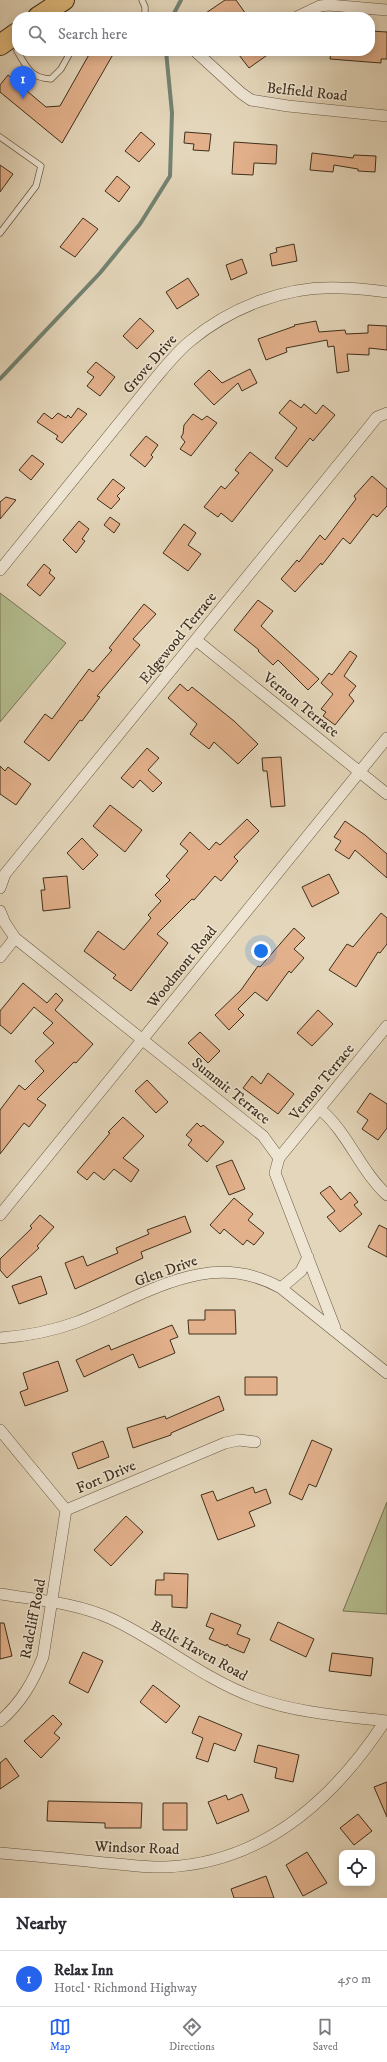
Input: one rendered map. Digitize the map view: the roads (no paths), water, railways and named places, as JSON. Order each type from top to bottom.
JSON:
[{"type":"highway","points":[[47,12],[59,5]]},
{"type":"street","points":[[307,12],[320,6],[329,5],[387,10]]},
{"type":"street","name":"Belfield Road","points":[[200,56],[241,94],[251,100],[288,106],[387,116]]},
{"type":"street","name":"Grove Drive","points":[[0,570],[174,356],[205,330],[246,307],[293,292],[340,287],[387,292]]},
{"type":"street","name":"Edgewood Terrace","points":[[0,888],[5,874],[369,426],[377,417],[387,413]]},
{"type":"street","name":"Vernon Terrace","points":[[196,640],[387,794]]},
{"type":"street","name":"Woodmont Road","points":[[0,1214],[387,738]]},
{"type":"street","points":[[0,911],[4,923],[15,938],[0,957]]},
{"type":"street","name":"Summit Terrace","points":[[15,938],[263,1136],[279,1158]]},
{"type":"street","name":"Vernon Terrace","points":[[279,1158],[387,1026]]},
{"type":"street","points":[[320,1108],[333,1119],[373,1180],[387,1195]]},
{"type":"street","points":[[279,1158],[274,1173],[276,1180],[308,1257],[335,1330]]},
{"type":"street","points":[[281,1288],[301,1271],[308,1257]]},
{"type":"street","name":"Glen Drive","points":[[0,1338],[38,1333],[76,1322],[179,1280],[205,1272],[240,1272],[265,1279],[281,1288],[387,1373]]},
{"type":"street","name":"Fort Drive","points":[[0,1430],[66,1510],[225,1443],[239,1440],[255,1442]]},
{"type":"street","name":"Radcliff Road","points":[[0,1721],[20,1700],[34,1679],[43,1657],[53,1602],[66,1510]]},
{"type":"street","name":"Belle Haven Road","points":[[0,1594],[53,1602],[85,1609],[112,1619],[207,1676],[254,1697],[307,1712],[386,1721]]},
{"type":"street","name":"Windsor Road","points":[[0,1853],[165,1867],[209,1861],[236,1854],[278,1833],[306,1813],[328,1792],[373,1739],[386,1721]]},
{"type":"lane","points":[[142,0],[145,7],[144,12]]},
{"type":"lane","points":[[20,56],[30,71],[39,78],[51,79],[61,69],[68,56]]},
{"type":"lane","points":[[0,137],[41,166],[36,186],[0,234]]},
{"type":"waterway","points":[[175,12],[181,0]]},
{"type":"waterway","points":[[0,379],[100,273],[140,224],[170,176],[172,113],[166,56]]},
{"type":"place","name":"Relax Inn","points":[[23,99]]}]
